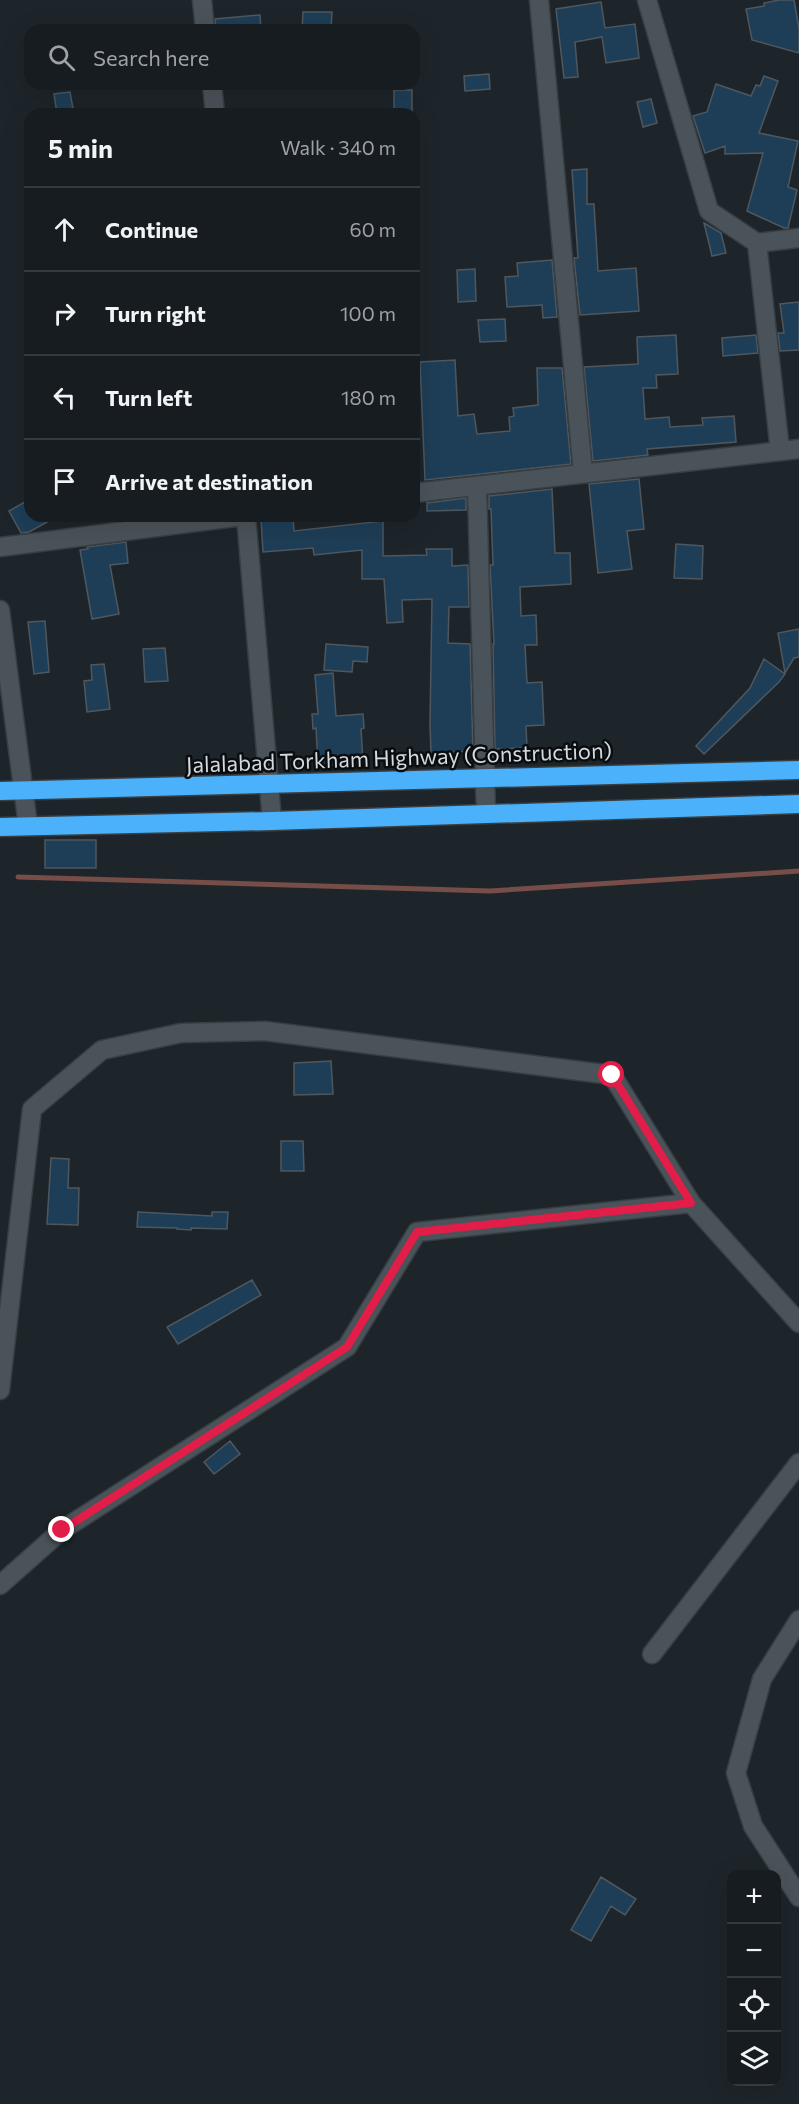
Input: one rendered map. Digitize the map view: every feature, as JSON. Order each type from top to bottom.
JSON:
[{"type":"highway","name":"Jalalabad Torkham Highway (Construction)","points":[[0,791],[799,770]]},
{"type":"highway","points":[[0,827],[272,821],[799,804]]},
{"type":"street","points":[[202,0],[204,24]]},
{"type":"street","points":[[539,0],[583,473]]},
{"type":"street","points":[[647,0],[709,211],[757,243],[799,238]]},
{"type":"street","points":[[213,90],[214,108]]},
{"type":"street","points":[[757,243],[780,451]]},
{"type":"street","points":[[420,493],[799,449]]},
{"type":"street","points":[[477,486],[486,814]]},
{"type":"street","points":[[0,547],[198,522]]},
{"type":"street","points":[[246,522],[272,821]]},
{"type":"street","points":[[0,610],[28,826]]},
{"type":"street","points":[[0,1390],[32,1109],[102,1050],[181,1033],[265,1030],[612,1075],[691,1203],[799,1323]]},
{"type":"street","points":[[0,1585],[62,1530],[347,1347],[417,1232],[691,1203]]},
{"type":"street","points":[[652,1654],[799,1463]]},
{"type":"street","points":[[799,1620],[762,1679],[736,1773],[753,1826],[799,1897]]},
{"type":"building","points":[[794,0],[799,28],[799,53],[752,40],[746,9],[764,6],[764,3]]},
{"type":"building","points":[[601,2],[605,28],[635,24],[639,58],[606,63],[602,37],[575,42],[578,77],[564,78],[556,9]]},
{"type":"building","points":[[303,12],[332,12],[331,24],[302,24]]},
{"type":"building","points":[[260,15],[261,24],[215,24],[215,19]]},
{"type":"building","points":[[489,74],[490,89],[465,91],[464,76]]},
{"type":"building","points":[[764,76],[778,81],[759,133],[798,141],[788,187],[797,190],[788,228],[747,211],[763,153],[725,154],[725,146],[705,153],[693,116],[707,112],[716,84],[751,96],[756,85],[760,86]]},
{"type":"building","points":[[394,90],[412,90],[412,108],[394,108]]},
{"type":"building","points":[[70,92],[73,108],[56,108],[54,94]]},
{"type":"building","points":[[651,99],[657,123],[643,127],[637,102]]},
{"type":"building","points":[[587,169],[587,204],[594,204],[598,271],[636,268],[639,311],[580,315],[574,258],[578,258],[572,170]]},
{"type":"building","points":[[704,223],[721,233],[726,253],[712,256]]},
{"type":"building","points":[[552,260],[557,317],[543,318],[542,305],[507,307],[505,277],[518,276],[517,263]]},
{"type":"building","points":[[475,269],[476,301],[458,302],[457,270]]},
{"type":"building","points":[[799,302],[799,350],[780,351],[778,333],[784,333],[780,304]]},
{"type":"building","points":[[505,319],[506,341],[480,342],[478,320]]},
{"type":"building","points":[[676,335],[678,374],[656,375],[657,388],[643,388],[645,419],[669,417],[670,427],[703,425],[702,418],[734,416],[736,442],[647,449],[648,455],[593,461],[584,367],[638,364],[637,337]]},
{"type":"building","points":[[756,335],[758,353],[723,356],[722,338]]},
{"type":"building","points":[[455,360],[458,416],[474,414],[477,434],[510,431],[509,417],[514,416],[513,408],[538,405],[537,368],[562,368],[571,464],[425,480],[420,362]]},
{"type":"building","points":[[639,479],[644,529],[627,531],[632,569],[598,573],[589,484]]},
{"type":"building","points":[[552,489],[555,553],[570,553],[571,584],[520,587],[521,616],[536,615],[537,645],[525,645],[527,683],[542,682],[544,725],[526,726],[527,748],[495,749],[494,644],[490,565],[493,565],[489,496]]},
{"type":"building","points":[[466,498],[466,510],[427,511],[427,503]]},
{"type":"building","points":[[24,502],[24,522],[47,522],[29,532],[21,533],[9,511]]},
{"type":"building","points":[[261,522],[293,522],[294,531],[383,522],[383,556],[427,555],[426,549],[452,549],[452,566],[468,565],[469,607],[449,607],[448,643],[470,644],[473,751],[431,753],[432,599],[402,600],[403,622],[387,623],[384,579],[362,579],[362,550],[314,555],[313,548],[263,552]]},
{"type":"building","points":[[126,542],[128,563],[110,565],[119,614],[92,619],[80,550]]},
{"type":"building","points":[[676,544],[703,546],[702,579],[674,578]]},
{"type":"building","points":[[45,621],[49,672],[34,674],[28,622]]},
{"type":"building","points":[[799,629],[799,657],[794,658],[785,673],[778,633]]},
{"type":"building","points":[[326,644],[368,647],[367,662],[353,661],[352,672],[324,670]]},
{"type":"building","points":[[165,648],[168,681],[145,682],[143,649]]},
{"type":"building","points":[[764,659],[785,674],[704,754],[696,746],[750,688]]},
{"type":"building","points":[[104,664],[110,709],[87,712],[84,681],[92,680],[91,665]]},
{"type":"building","points":[[333,673],[336,716],[363,714],[364,728],[361,729],[363,763],[318,766],[316,728],[313,729],[312,714],[318,714],[315,675]]},
{"type":"building","points":[[45,840],[96,840],[96,868],[45,868]]},
{"type":"building","points":[[331,1061],[333,1094],[294,1095],[294,1063]]},
{"type":"building","points":[[281,1141],[303,1141],[304,1171],[281,1171]]},
{"type":"building","points":[[51,1158],[69,1159],[68,1188],[79,1188],[78,1225],[47,1224]]},
{"type":"building","points":[[138,1212],[212,1216],[212,1212],[228,1212],[227,1229],[137,1227]]},
{"type":"building","points":[[252,1280],[261,1295],[178,1344],[167,1327]]},
{"type":"building","points":[[230,1441],[240,1454],[214,1474],[204,1462]]},
{"type":"building","points":[[601,1877],[636,1899],[625,1915],[611,1906],[591,1941],[571,1930]]},
{"type":"waterway","points":[[18,877],[490,891],[799,871]]},
{"type":"route","points":[[62,1530],[347,1347],[417,1232],[691,1203],[612,1075]]}]
